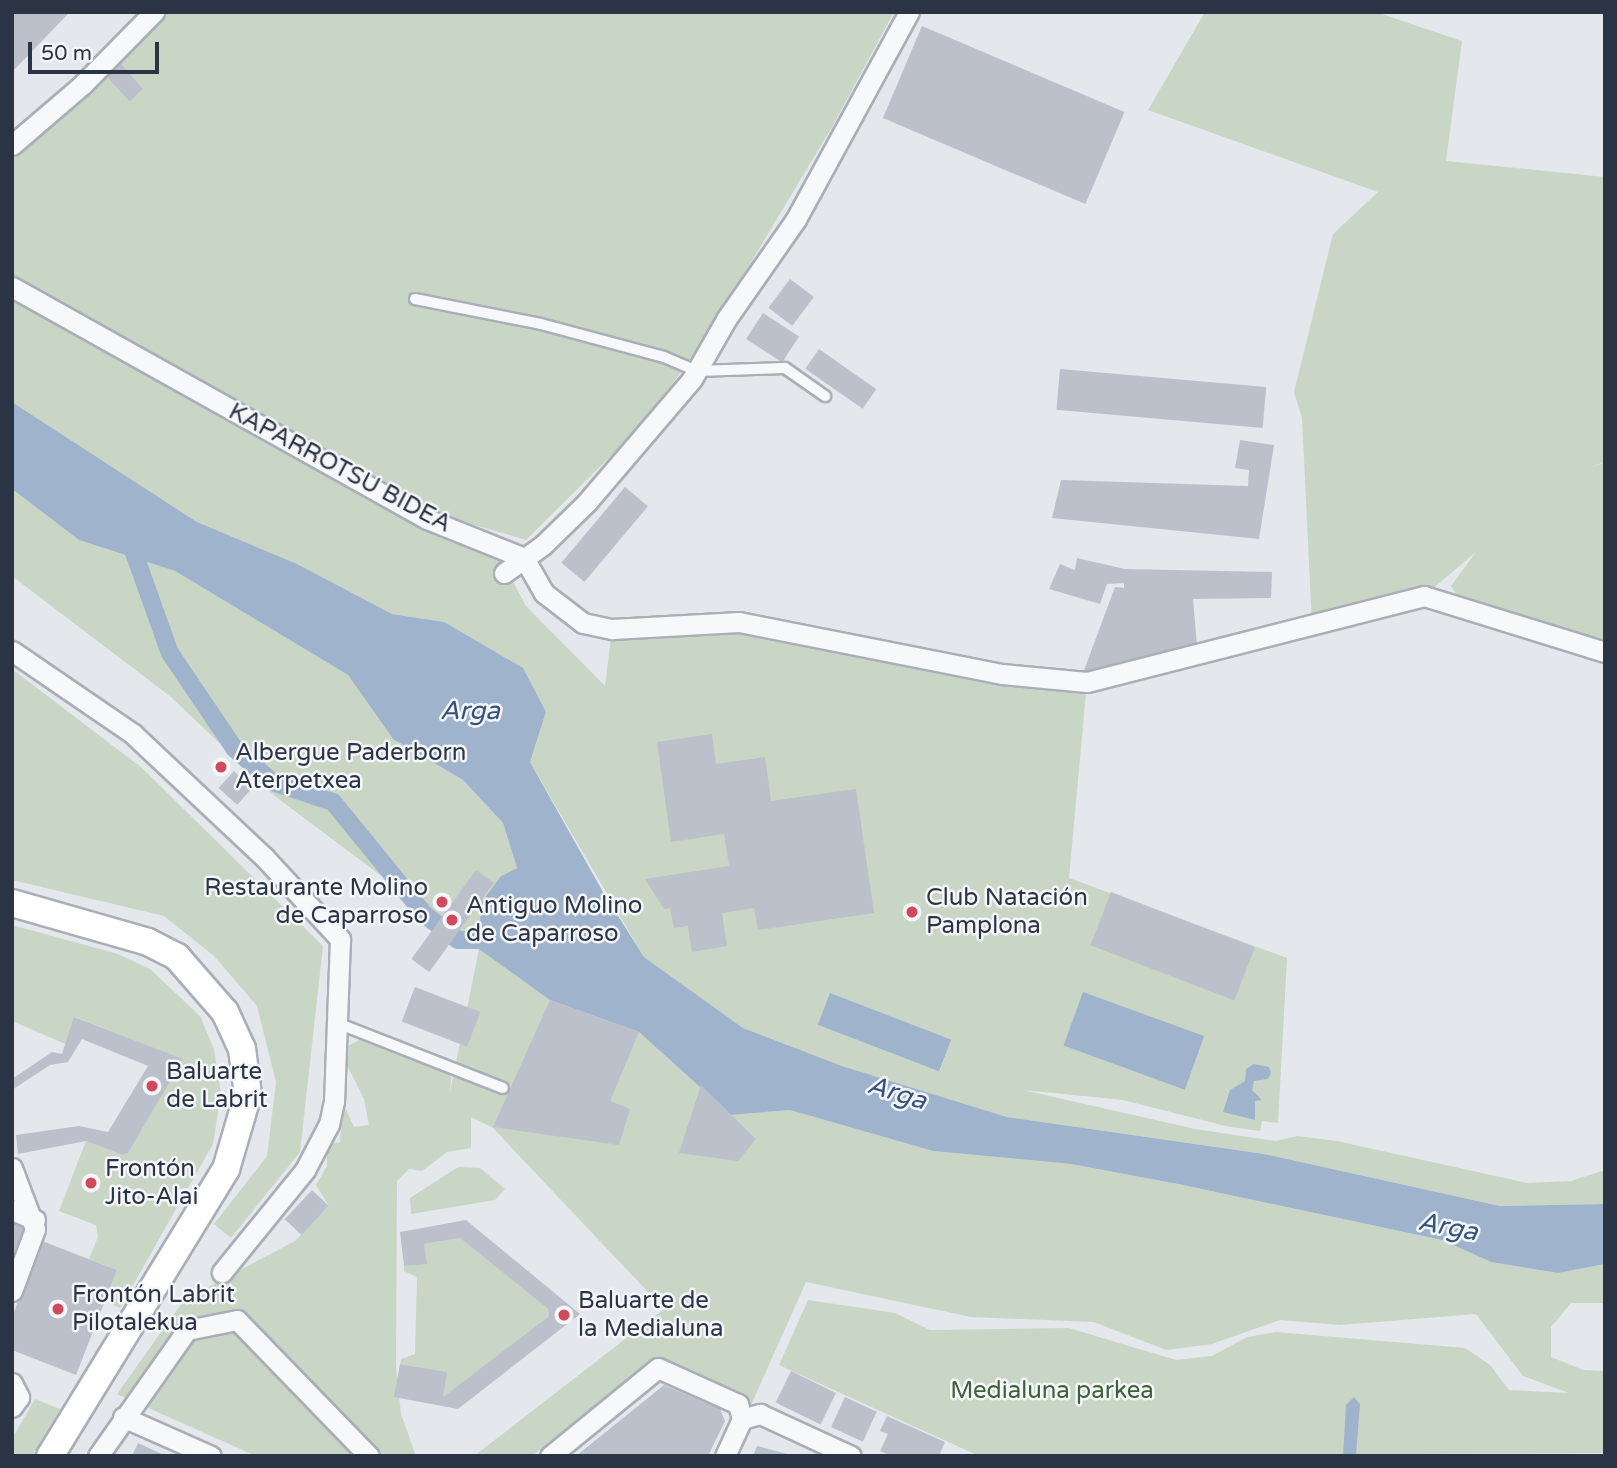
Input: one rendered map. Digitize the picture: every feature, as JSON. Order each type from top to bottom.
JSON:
[{"type":"main road","points":[[12,903],[148,942],[177,957],[225,1012],[242,1049],[248,1094],[239,1135],[226,1169],[50,1456]]},
{"type":"street","points":[[12,145],[82,85],[154,12]]},
{"type":"street","points":[[504,573],[587,502],[696,371],[727,318],[796,219],[908,12]]},
{"type":"street","name":"KAPARROTSU BIDEA","points":[[12,287],[403,506],[524,558]]},
{"type":"street","points":[[524,558],[544,593],[583,623],[612,629],[739,622],[1002,674],[1087,682],[1424,596],[1605,652]]},
{"type":"street","points":[[12,651],[133,734],[264,857],[340,939],[330,1125],[305,1170],[222,1272]]},
{"type":"street","points":[[12,1168],[35,1220],[12,1291]]},
{"type":"street","points":[[12,1210],[35,1220]]},
{"type":"street","points":[[98,1456],[123,1417],[187,1331],[237,1320],[369,1456]]},
{"type":"street","points":[[550,1456],[658,1368],[737,1404],[742,1419],[725,1456]]},
{"type":"street","points":[[12,1383],[19,1397],[12,1408]]},
{"type":"street","points":[[742,1419],[760,1414],[851,1456]]},
{"type":"street","points":[[123,1417],[211,1456]]},
{"type":"lane","points":[[415,299],[553,328],[664,357],[696,371],[785,368],[825,396]]},
{"type":"lane","points":[[337,1023],[503,1087]]},
{"type":"green space","points":[[161,12],[894,12],[832,127],[714,324],[648,419],[526,540],[454,519],[385,489],[498,554],[526,606],[605,686],[612,629],[739,622],[1087,682],[1069,878],[1287,958],[1278,1123],[1262,1121],[1260,1131],[1230,1127],[1123,1100],[1023,1090],[1195,1129],[1276,1141],[1297,1136],[1337,1141],[1527,1183],[1571,1181],[1605,1170],[1605,1204],[1500,1206],[1264,1154],[1007,1117],[842,1066],[743,1028],[644,957],[530,762],[546,712],[444,622],[392,614],[298,565],[197,522],[12,402],[12,150],[106,76],[130,102],[143,89],[119,61]],"holes":[[[830,994],[951,1039],[940,1071]]]},
{"type":"green space","points":[[1205,12],[1376,12],[1462,41],[1446,161],[1605,177],[1605,461],[1588,469],[1605,462],[1605,650],[1462,603],[1451,586],[1476,552],[1424,596],[1312,625],[1302,418],[1294,392],[1333,234],[1378,192],[1148,110]]},
{"type":"green space","name":"Medialuna parkea","points":[[12,489],[79,540],[175,571],[348,675],[393,739],[463,780],[503,823],[517,868],[501,876],[550,1000],[639,1032],[731,1115],[790,1110],[933,1151],[1071,1164],[1183,1185],[1442,1240],[1491,1262],[1558,1273],[1605,1264],[1605,1303],[1571,1303],[1551,1327],[1551,1357],[1583,1370],[1605,1371],[1605,1453],[979,1456],[779,1365],[808,1300],[895,1313],[930,1330],[1069,1328],[1176,1360],[1212,1356],[1247,1337],[1276,1332],[1465,1348],[1490,1365],[1509,1390],[1569,1393],[1523,1376],[1476,1314],[1340,1325],[1280,1320],[1212,1344],[1166,1350],[1094,1322],[971,1317],[806,1282],[751,1405],[652,1361],[532,1456],[474,1456],[664,1309],[493,1128],[471,1117],[471,1148],[447,1152],[422,1171],[409,1169],[397,1181],[396,1368],[401,1414],[416,1456],[256,1456],[117,1394],[184,1300],[295,1241],[329,1206],[316,1185],[327,1166],[327,1145],[340,1142],[343,1103],[354,1127],[369,1125],[364,1099],[346,1063],[348,1046],[359,1040],[442,1070],[452,1067],[450,1092],[479,949],[276,797],[171,697],[12,576]]},
{"type":"green space","points":[[12,669],[142,768],[323,946],[300,1152],[231,1238],[214,1224],[267,1156],[276,1082],[257,1006],[214,956],[164,916],[12,880]]},
{"type":"green space","points":[[12,925],[118,954],[150,969],[200,1016],[214,1049],[221,1094],[213,1144],[120,1308],[105,1301],[117,1270],[89,1259],[98,1237],[96,1225],[59,1211],[86,1141],[123,1155],[128,1153],[182,1059],[75,1017],[68,1045],[12,1021]]},
{"type":"green space","points":[[458,1167],[480,1168],[505,1189],[495,1200],[411,1214],[410,1198]]},
{"type":"green space","points":[[460,1238],[548,1309],[549,1316],[443,1397],[446,1372],[400,1364],[401,1359],[415,1354],[417,1277],[404,1271],[404,1266],[426,1263],[424,1244]]},
{"type":"green space","points":[[35,1399],[60,1409],[32,1456],[12,1456],[12,1439]]},
{"type":"water","name":"Arga","points":[[12,402],[197,522],[297,564],[392,614],[444,622],[523,668],[546,712],[530,762],[603,892],[644,957],[743,1028],[842,1066],[1007,1117],[1264,1154],[1500,1206],[1605,1204],[1605,1264],[1558,1273],[1491,1262],[1442,1240],[1183,1185],[1071,1164],[933,1151],[790,1110],[731,1115],[639,1032],[550,1000],[479,949],[481,903],[501,876],[517,868],[503,823],[463,780],[393,739],[348,675],[175,571],[79,540],[12,489]]},
{"type":"water","points":[[1083,992],[1204,1036],[1185,1090],[1064,1046]]},
{"type":"water","points":[[830,993],[951,1040],[939,1071],[818,1025]]},
{"type":"water","points":[[1254,1064],[1269,1067],[1271,1073],[1268,1079],[1254,1081],[1252,1090],[1262,1100],[1255,1101],[1255,1120],[1223,1112],[1230,1090],[1245,1081],[1246,1069]]},
{"type":"water","points":[[1354,1397],[1360,1404],[1356,1456],[1343,1456],[1346,1405]]},
{"type":"building","points":[[12,12],[68,14],[12,72]]},
{"type":"building","points":[[922,26],[1125,112],[1085,204],[883,118]]},
{"type":"building","points":[[119,61],[143,89],[130,102],[106,76]]},
{"type":"building","points":[[790,279],[814,297],[792,326],[768,308]]},
{"type":"building","points":[[763,313],[799,336],[782,362],[746,339]]},
{"type":"building","points":[[819,349],[876,389],[863,409],[805,369]]},
{"type":"building","points":[[1060,369],[1266,387],[1263,428],[1056,410]]},
{"type":"building","points":[[1240,440],[1274,445],[1259,539],[1052,518],[1061,480],[1248,486],[1249,470],[1235,468]]},
{"type":"building","points":[[625,487],[648,506],[584,582],[561,563]]},
{"type":"building","points":[[1077,558],[1125,569],[1272,572],[1271,598],[1193,599],[1197,646],[1083,673],[1115,587],[1124,588],[1124,583],[1107,584],[1100,604],[1049,589],[1060,564],[1075,570]]},
{"type":"building","points":[[712,734],[716,764],[765,757],[771,801],[856,789],[874,913],[758,930],[754,908],[722,913],[727,946],[692,952],[688,926],[674,928],[670,908],[664,909],[645,879],[729,866],[724,834],[671,842],[657,742]]},
{"type":"building","points":[[234,771],[253,788],[237,805],[219,788]]},
{"type":"building","name":"Antiguo Molino de Caparroso","points":[[476,870],[494,883],[429,972],[411,959]]},
{"type":"building","points":[[1111,892],[1255,947],[1234,1000],[1091,945]]},
{"type":"building","points":[[415,987],[480,1012],[467,1047],[402,1022]]},
{"type":"building","points":[[550,1000],[639,1032],[610,1101],[630,1109],[619,1145],[493,1127]]},
{"type":"building","name":"Baluarte de Labrit","points":[[74,1017],[183,1059],[128,1153],[123,1155],[86,1141],[18,1154],[16,1135],[79,1126],[108,1132],[148,1066],[82,1039],[68,1062],[50,1065],[12,1090],[12,1079],[52,1052],[62,1054]]},
{"type":"building","points":[[701,1085],[756,1139],[738,1161],[679,1153]]},
{"type":"building","points":[[312,1190],[329,1206],[302,1235],[285,1219]]},
{"type":"building","points":[[12,1215],[27,1221],[12,1257],[13,1230]]},
{"type":"building","name":"Baluarte de la Medialuna","points":[[466,1220],[580,1314],[458,1409],[394,1397],[400,1364],[447,1372],[443,1397],[549,1316],[548,1309],[460,1238],[424,1244],[427,1264],[404,1266],[400,1232]]},
{"type":"building","name":"Frontón Labrit Pilotalekua","points":[[42,1241],[117,1270],[76,1375],[12,1350],[12,1317]]},
{"type":"building","points":[[791,1371],[836,1393],[821,1424],[776,1402]]},
{"type":"building","points":[[664,1385],[720,1409],[725,1421],[708,1456],[576,1456]]},
{"type":"building","points":[[845,1397],[877,1412],[863,1442],[831,1427]]},
{"type":"building","points":[[887,1416],[945,1442],[939,1456],[891,1456],[880,1451],[888,1434],[880,1431]]},
{"type":"building","points":[[138,1443],[166,1456],[132,1456]]},
{"type":"building","points":[[757,1446],[791,1455],[791,1456],[753,1456]]},
{"type":"waterway","points":[[128,536],[170,653],[234,748],[272,782],[333,802],[425,915],[458,940],[501,940]]},
{"type":"place","name":"Albergue Paderborn Aterpetxea","points":[[221,767]]},
{"type":"place","name":"Restaurante Molino de Caparroso","points":[[442,902]]},
{"type":"place","name":"Club Natación Pamplona","points":[[912,912]]},
{"type":"place","name":"Antiguo Molino de Caparroso","points":[[452,920]]},
{"type":"place","name":"Baluarte de Labrit","points":[[152,1086]]},
{"type":"place","name":"Frontón Jito-Alai","points":[[91,1183]]},
{"type":"place","name":"Frontón Labrit Pilotalekua","points":[[58,1309]]},
{"type":"place","name":"Baluarte de la Medialuna","points":[[564,1315]]}]
